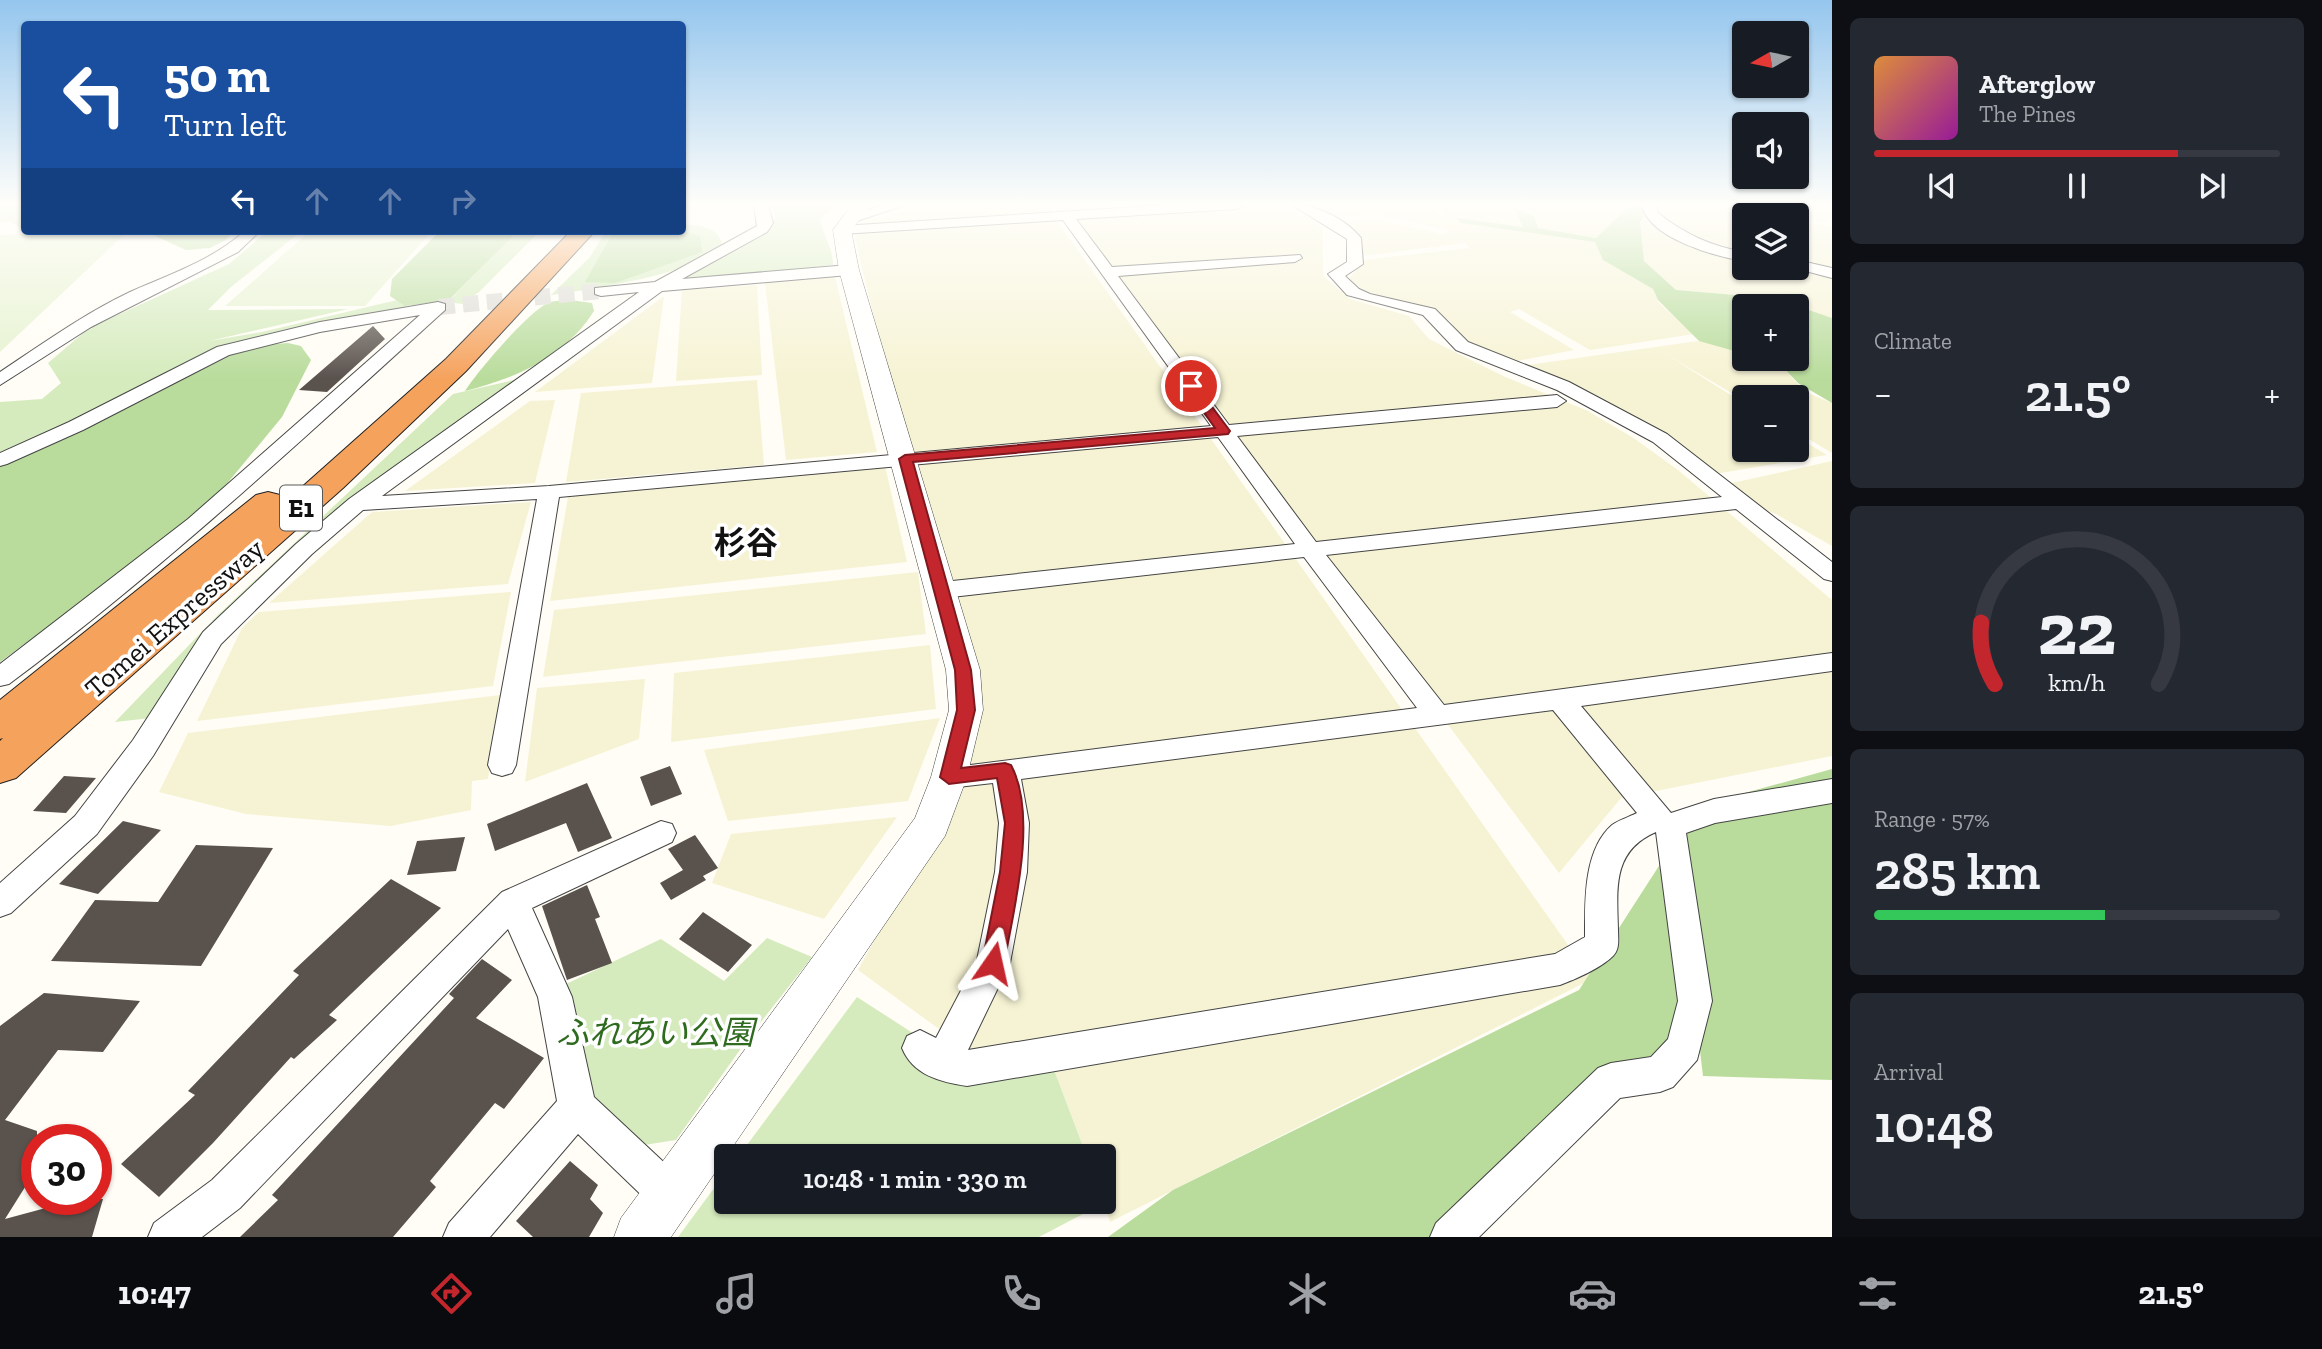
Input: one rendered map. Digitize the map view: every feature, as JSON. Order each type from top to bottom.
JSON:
[{"type":"highway","name":"Tomei Expressway","points":[[0,723],[246,520],[377,407],[528,263]]},
{"type":"highway","name":"Tomei Expressway","points":[[0,766],[331,481],[456,365],[554,263]]},
{"type":"street","points":[[0,380],[85,323],[207,263]]},
{"type":"street","points":[[0,903],[86,825],[143,748],[212,638],[304,549],[357,504],[657,287],[701,263]]},
{"type":"street","points":[[640,1237],[931,825],[949,777],[966,710],[963,670],[943,590],[849,263]]},
{"type":"street","points":[[1101,263],[1310,550],[1437,716]]},
{"type":"street","points":[[1108,272],[1232,263]]},
{"type":"street","points":[[1355,263],[1336,274],[1340,282],[1349,289],[1377,301],[1427,312],[1441,320],[1451,337],[1462,346],[1563,386],[1660,438],[1832,574]]},
{"type":"street","points":[[1809,267],[1832,273]]},
{"type":"street","points":[[601,291],[849,270]]},
{"type":"street","points":[[0,460],[76,426],[223,351],[320,327],[439,307],[195,524],[59,634],[0,677]]},
{"type":"street","points":[[0,367],[19,366]]},
{"type":"street","points":[[357,504],[549,492],[1557,401]]},
{"type":"street","points":[[502,765],[549,492]]},
{"type":"street","points":[[943,590],[1739,502]]},
{"type":"street","points":[[949,777],[1437,716],[1832,662]]},
{"type":"street","points":[[1005,770],[1014,823],[1011,872],[993,963],[931,1056],[967,1068],[1560,969],[1602,945],[1600,904],[1606,867],[1621,835],[1658,817],[1560,699]]},
{"type":"street","points":[[1450,1237],[1611,1081],[1660,1074],[1684,1048],[1695,1001],[1670,826],[1714,811],[1832,791]]},
{"type":"street","points":[[168,1237],[226,1194],[513,902],[661,833]]},
{"type":"street","points":[[513,902],[555,998],[577,1107],[671,1196]]},
{"type":"street","points":[[463,1237],[577,1107]]},
{"type":"shaded area","points":[[861,263],[1087,263],[1592,979],[1110,1222],[1108,1214],[1116,1214],[1116,1144],[1082,1144],[1048,1054],[987,1064],[858,970],[966,775],[880,342]]},
{"type":"shaded area","points":[[1102,263],[1323,263],[1323,276],[1350,299],[1409,316],[1429,339],[1503,376],[1588,411],[1635,439],[1678,470],[1832,600],[1832,756],[1621,798],[1559,873]]},
{"type":"shaded area","points":[[1362,263],[1608,263],[1653,289],[1659,303],[1694,334],[1590,350],[1519,309],[1510,312],[1574,350],[1512,362],[1465,344],[1450,321],[1435,312],[1363,290],[1349,279]]},
{"type":"shaded area","points":[[1646,263],[1732,263],[1732,280],[1809,280],[1809,263],[1832,263],[1832,318],[1809,311],[1809,294],[1732,295],[1676,290]]},
{"type":"shaded area","points":[[835,277],[877,452],[786,460],[765,282]]},
{"type":"shaded area","points":[[757,285],[762,375],[676,381],[682,290]]},
{"type":"shaded area","points":[[664,296],[652,383],[535,392]]},
{"type":"shaded area","points":[[1705,340],[1732,349],[1732,371],[1786,371],[1799,385],[1732,385],[1732,393],[1664,353],[1732,396],[1732,462],[1786,462],[1715,474],[1578,389],[1528,365]]},
{"type":"shaded area","points":[[757,380],[764,465],[566,482],[581,393]]},
{"type":"shaded area","points":[[1809,394],[1832,403],[1832,453],[1809,439]]},
{"type":"shaded area","points":[[555,400],[535,483],[405,491],[530,401]]},
{"type":"shaded area","points":[[1809,444],[1827,455],[1809,458]]},
{"type":"shaded area","points":[[1832,461],[1832,546],[1776,514],[1744,503],[1723,485]]},
{"type":"shaded area","points":[[885,466],[907,562],[550,601],[568,497]]},
{"type":"shaded area","points":[[531,502],[508,584],[269,603],[372,512]]},
{"type":"shaded area","points":[[918,572],[926,634],[543,677],[554,610]]},
{"type":"shaded area","points":[[511,592],[493,686],[197,721],[242,628],[259,612]]},
{"type":"shaded area","points":[[930,645],[936,709],[671,742],[674,673]]},
{"type":"shaded area","points":[[645,679],[639,739],[525,782],[537,688]]},
{"type":"shaded area","points":[[500,695],[488,779],[472,781],[471,810],[391,826],[246,814],[159,792],[188,733]]},
{"type":"shaded area","points":[[940,718],[908,801],[728,821],[704,750]]},
{"type":"shaded area","points":[[897,817],[824,919],[712,883],[731,834]]},
{"type":"green space","points":[[0,263],[94,263],[0,352]]},
{"type":"green space","points":[[262,263],[232,286],[208,310],[348,309],[209,341],[262,332],[397,300],[412,310],[265,342],[0,459],[0,402],[42,399],[61,383],[48,363],[89,328],[229,264]]},
{"type":"green space","points":[[274,263],[404,263],[365,306],[225,306]]},
{"type":"green space","points":[[408,263],[486,263],[448,301],[405,306],[390,296],[392,279]]},
{"type":"green space","points":[[486,263],[508,263],[479,292],[462,304],[448,302]]},
{"type":"green space","points":[[584,263],[695,263],[642,279],[551,295]]},
{"type":"green space","points":[[596,263],[672,263],[615,283],[585,282]]},
{"type":"green space","points":[[712,263],[833,263],[833,265],[695,280],[685,278]]},
{"type":"green space","points":[[1608,263],[1646,263],[1676,290],[1732,295],[1732,350],[1699,341],[1658,300],[1653,289]]},
{"type":"green space","points":[[570,300],[592,303],[594,311],[568,342],[537,364],[502,380],[465,391],[491,357],[528,318],[548,303]]},
{"type":"green space","points":[[1809,310],[1832,318],[1832,403],[1809,389],[1809,385],[1798,383],[1787,371],[1809,371]]},
{"type":"green space","points":[[288,343],[301,346],[311,360],[282,417],[201,515],[0,662],[0,463],[218,357],[261,345]]},
{"type":"green space","points":[[527,377],[360,493],[151,718],[115,722],[218,615],[453,394]]},
{"type":"green space","points":[[1832,769],[1832,1080],[1703,1076],[1693,992],[1684,1048],[1513,1176],[1469,1237],[1108,1237],[1173,1190],[1579,990],[1666,855],[1658,817]]},
{"type":"green space","name":"ふれあい公園","points":[[767,938],[812,957],[749,1037],[676,1140],[644,1145],[586,1103],[564,985],[661,939],[724,981]]},
{"type":"green space","points":[[857,997],[967,1068],[1048,1054],[1082,1144],[748,1144]]},
{"type":"green space","points":[[714,1188],[714,1214],[1083,1214],[1039,1237],[678,1237]]},
{"type":"building","points":[[373,326],[385,339],[327,392],[299,390]]},
{"type":"building","points":[[670,766],[682,794],[651,806],[640,777]]},
{"type":"building","points":[[64,776],[96,778],[66,813],[33,811]]},
{"type":"building","points":[[587,783],[612,838],[578,852],[566,823],[495,851],[487,824]]},
{"type":"building","points":[[123,821],[161,830],[98,894],[59,884]]},
{"type":"building","points":[[695,835],[718,868],[703,876],[706,880],[671,900],[660,883],[683,870],[668,849]]},
{"type":"building","points":[[465,837],[456,871],[407,875],[417,841]]},
{"type":"building","points":[[196,845],[273,848],[201,966],[51,961],[95,900],[158,902]]},
{"type":"building","points":[[391,879],[441,908],[329,1015],[337,1020],[294,1059],[291,1057],[213,1143],[159,1197],[121,1164],[195,1095],[188,1091],[299,975],[293,971]]},
{"type":"building","points":[[587,885],[600,917],[595,919],[612,963],[567,980],[542,906]]},
{"type":"building","points":[[703,912],[752,945],[728,972],[679,939]]},
{"type":"building","points":[[482,959],[512,980],[476,1018],[544,1058],[504,1109],[495,1103],[430,1181],[436,1187],[393,1237],[240,1237],[278,1200],[272,1195],[454,998],[449,994]]},
{"type":"building","points":[[44,993],[140,1001],[103,1052],[58,1050],[5,1120],[21,1126],[21,1194],[5,1219],[21,1215],[98,1215],[92,1237],[0,1237],[0,1026]]},
{"type":"building","points":[[570,1161],[598,1185],[590,1199],[603,1213],[589,1237],[533,1237],[516,1221]]},
{"type":"tunnel","points":[[439,307],[601,291]]},
{"type":"district","name":"杉谷","points":[[746,543]]},
{"type":"route","points":[[993,963],[1011,872],[1014,823],[1005,770],[949,777],[966,710],[963,670],[905,459],[1223,431],[1191,386]]}]
